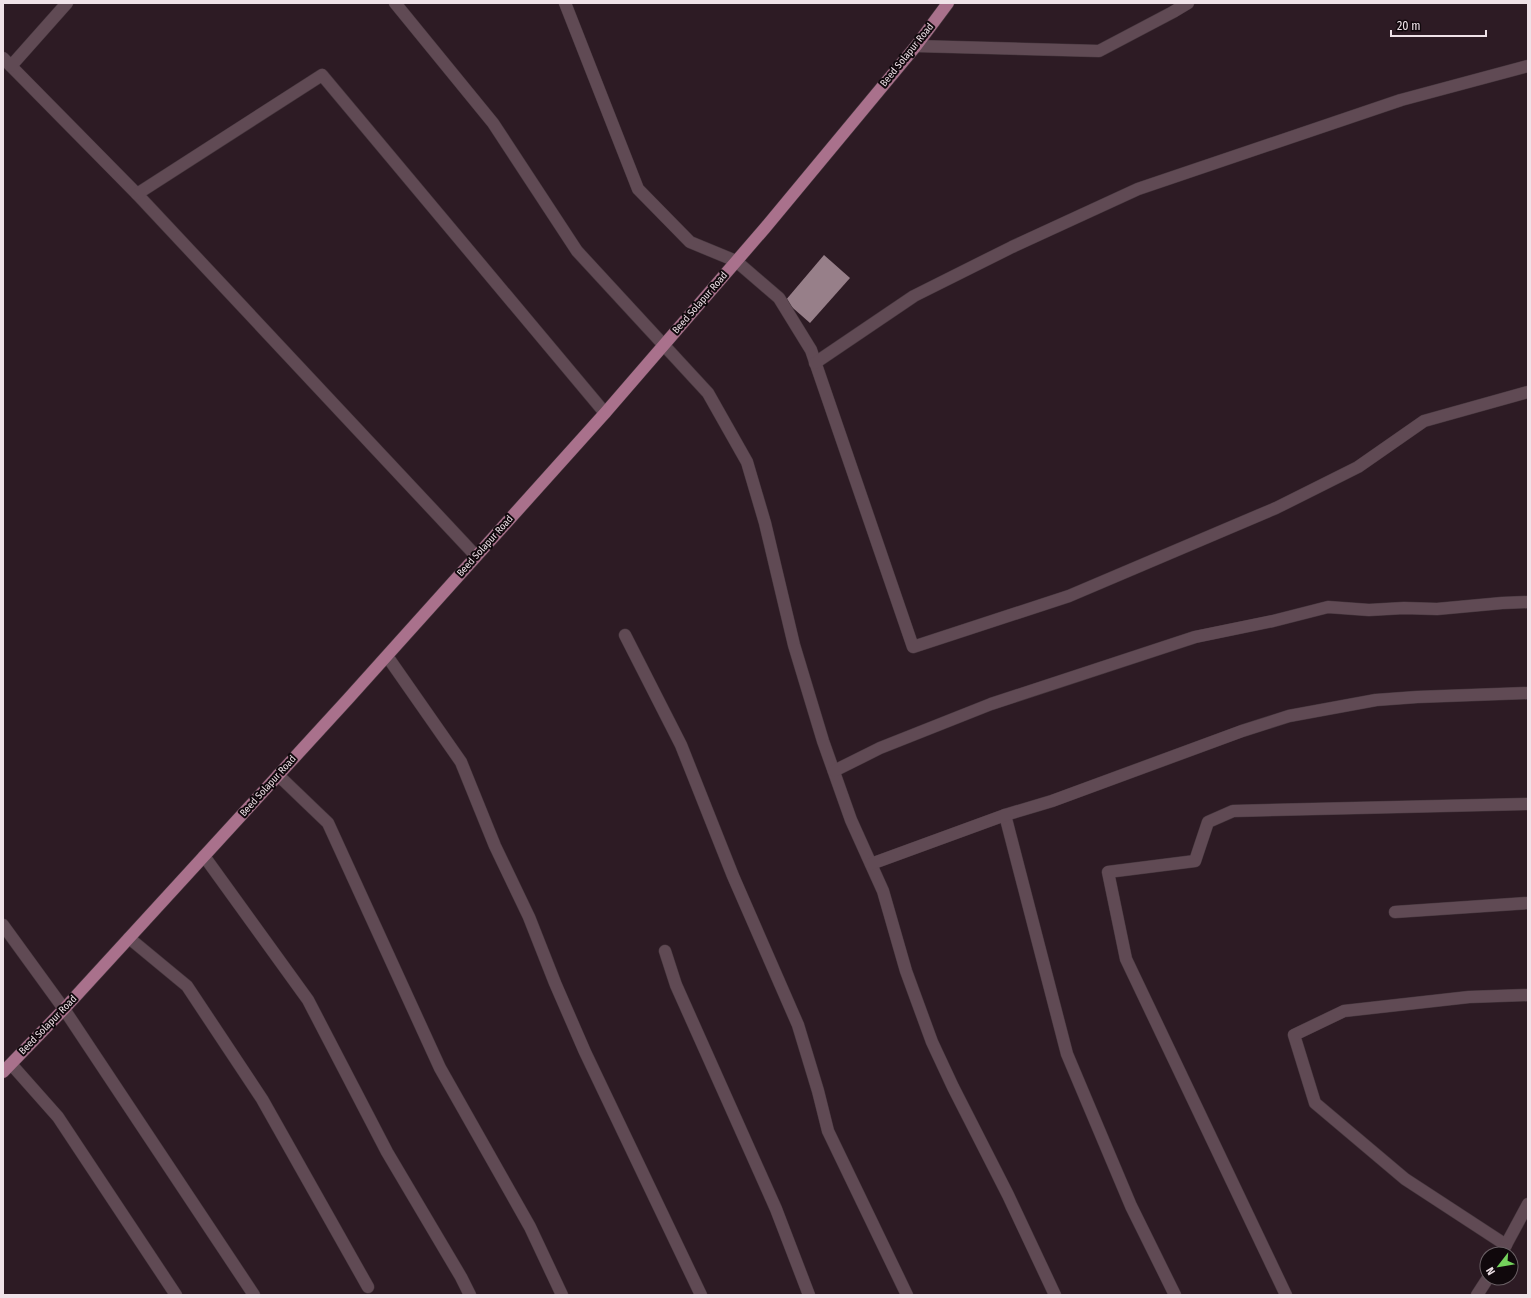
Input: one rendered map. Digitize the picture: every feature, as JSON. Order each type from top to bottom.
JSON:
[{"type":"main road","name":"Beed Solapur Road","points":[[7,1068],[64,1009],[387,656],[605,413],[736,261],[916,46],[948,3]]},
{"type":"street","points":[[67,3],[7,62],[137,194],[476,556]]},
{"type":"street","points":[[395,3],[493,123],[577,250],[708,393],[747,462],[764,523],[794,645],[823,741],[851,820],[883,891],[906,971],[932,1042],[953,1087],[1008,1195],[1055,1295]]},
{"type":"street","points":[[565,3],[638,189],[690,242],[736,261],[779,298],[811,350],[913,647],[1069,596],[1276,508],[1358,467],[1424,421],[1528,392]]},
{"type":"street","points":[[916,46],[1099,50],[1174,12],[1188,3]]},
{"type":"street","points":[[815,363],[914,296],[1012,247],[1138,189],[1401,100],[1528,66]]},
{"type":"street","points":[[137,194],[322,75],[605,413]]},
{"type":"street","points":[[834,771],[880,748],[991,704],[1195,637],[1273,621],[1328,607],[1369,610],[1404,608],[1437,609],[1502,602],[1528,602]]},
{"type":"street","points":[[625,636],[681,746],[733,876],[798,1025],[828,1130],[907,1295]]},
{"type":"street","points":[[387,656],[460,762],[495,846],[529,917],[555,983],[585,1052],[701,1295]]},
{"type":"street","points":[[871,864],[1005,815],[1052,801],[1242,731],[1289,716],[1376,700],[1417,697],[1528,694]]},
{"type":"street","points":[[278,775],[328,823],[440,1068],[530,1227],[562,1295]]},
{"type":"street","points":[[1286,1295],[1126,959],[1108,872],[1195,861],[1208,822],[1233,811],[1528,804]]},
{"type":"street","points":[[1005,815],[1067,1054],[1131,1206],[1175,1295]]},
{"type":"street","points":[[204,856],[308,1000],[387,1152],[453,1263],[470,1295]]},
{"type":"street","points":[[1395,912],[1528,903]]},
{"type":"street","points":[[3,925],[64,1009],[254,1295]]},
{"type":"street","points":[[129,938],[187,986],[262,1098],[368,1287]]},
{"type":"street","points":[[665,951],[676,985],[776,1208],[809,1295]]},
{"type":"street","points":[[1497,1246],[1405,1179],[1315,1103],[1294,1035],[1344,1011],[1469,997],[1528,995]]},
{"type":"street","points":[[7,1068],[58,1117],[176,1295]]},
{"type":"street","points":[[1505,1246],[1528,1204]]},
{"type":"street","points":[[1477,1295],[1483,1286]]},
{"type":"building","points":[[824,255],[850,278],[810,323],[785,301]]}]
